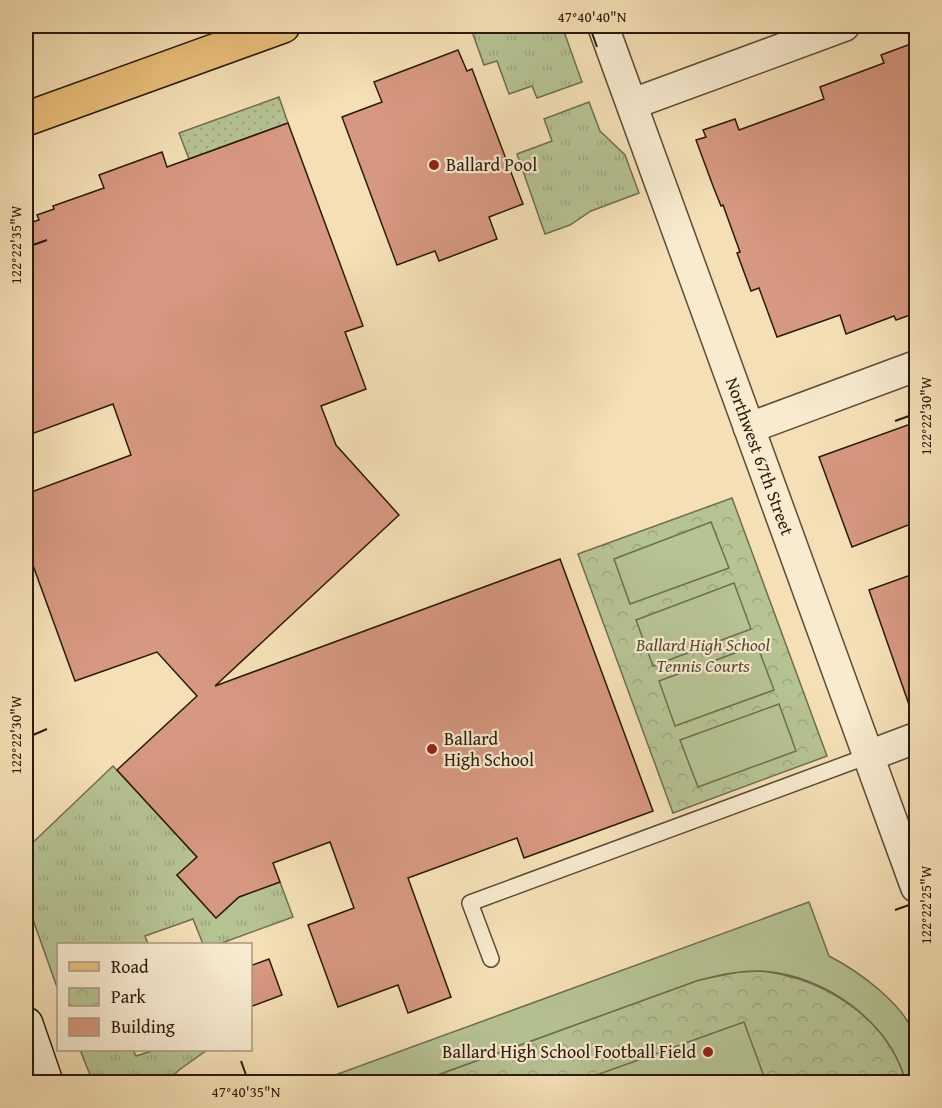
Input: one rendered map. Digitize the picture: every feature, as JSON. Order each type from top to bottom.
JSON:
[{"type":"main road","points":[[26,119],[283,26]]},
{"type":"street","name":"Northwest 67th Street","points":[[603,26],[916,887]]},
{"type":"street","points":[[632,104],[844,26]]},
{"type":"street","points":[[749,428],[916,366]]},
{"type":"street","points":[[868,756],[916,738]]},
{"type":"street","points":[[26,1024],[46,1083]]},
{"type":"lane","points":[[491,959],[470,903],[868,756]]},
{"type":"green space","points":[[470,26],[562,26],[582,82],[537,98],[532,86],[509,94],[497,61],[484,65]]},
{"type":"green space","points":[[279,97],[288,123],[189,159],[179,133]]},
{"type":"green space","points":[[589,102],[600,131],[625,155],[639,193],[591,211],[570,225],[545,234],[517,154],[552,141],[544,119]]},
{"type":"green space","name":"Ballard High School Tennis Courts","points":[[732,498],[827,756],[673,813],[578,554]]},
{"type":"green space","points":[[711,522],[729,568],[630,604],[614,559]]},
{"type":"green space","points":[[734,583],[751,629],[653,666],[636,620]]},
{"type":"green space","points":[[757,645],[774,690],[675,726],[659,681]]},
{"type":"green space","points":[[779,704],[796,751],[698,787],[680,740]]},
{"type":"green space","points":[[113,766],[197,857],[177,875],[216,918],[239,897],[280,882],[293,917],[222,943],[203,943],[193,919],[145,936],[148,943],[57,943],[57,987],[26,900],[26,849]]},
{"type":"green space","points":[[809,902],[829,956],[879,990],[909,1023],[917,1045],[916,1082],[906,1082],[898,1060],[885,1039],[870,1021],[851,1005],[809,981],[786,974],[754,971],[730,973],[699,980],[418,1082],[316,1082]]},
{"type":"green space","points":[[762,971],[786,975],[809,983],[851,1006],[885,1039],[897,1059],[906,1082],[418,1082],[699,980],[739,972]]},
{"type":"green space","name":"Ballard High School Football Field","points":[[744,1022],[766,1082],[577,1082]]},
{"type":"green space","points":[[80,1051],[134,1051],[136,1056],[152,1051],[206,1051],[179,1070],[167,1082],[93,1082]]},
{"type":"building","points":[[916,42],[916,313],[896,320],[894,316],[846,334],[840,315],[777,337],[759,288],[751,291],[723,205],[721,206],[696,140],[706,137],[703,130],[735,119],[739,130],[824,99],[820,87],[884,63],[881,55]]},
{"type":"building","name":"Ballard Pool","points":[[458,50],[467,71],[472,69],[523,204],[489,217],[497,239],[439,261],[435,251],[397,265],[342,117],[382,102],[374,82]]},
{"type":"building","points":[[288,123],[363,326],[345,332],[366,389],[321,406],[336,445],[399,515],[215,686],[560,559],[653,811],[524,858],[517,838],[408,878],[451,997],[408,1013],[398,985],[338,1007],[308,925],[354,908],[330,842],[273,863],[280,882],[239,897],[216,918],[177,875],[197,857],[117,770],[197,696],[157,652],[75,681],[26,546],[26,494],[131,455],[113,404],[26,436],[26,224],[39,220],[37,215],[54,209],[53,206],[104,188],[99,175],[162,152],[167,167]]},
{"type":"building","points":[[916,422],[916,522],[852,547],[819,457]]},
{"type":"building","points":[[916,573],[916,715],[913,716],[869,590]]},
{"type":"building","points":[[269,959],[282,995],[252,1006],[252,965]]},
{"type":"place","name":"Ballard Pool","points":[[434,165]]},
{"type":"place","name":"Ballard High School","points":[[432,749]]},
{"type":"place","name":"Ballard High School Football Field","points":[[708,1052]]}]
